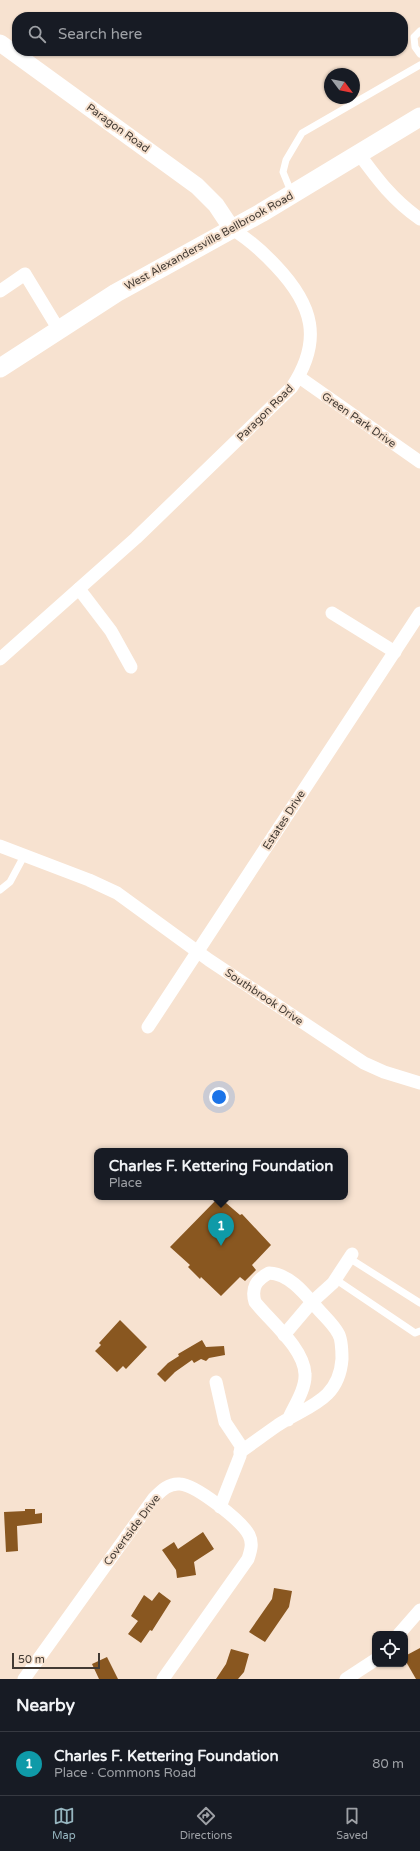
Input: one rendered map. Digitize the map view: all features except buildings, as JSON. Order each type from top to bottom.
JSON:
[{"type":"main road","name":"West Alexandersville Bellbrook Road","points":[[0,368],[122,290],[232,229],[420,117]]},
{"type":"street","name":"Paragon Road","points":[[0,43],[12,52]]},
{"type":"street","name":"Paragon Road","points":[[0,659],[142,533],[292,387],[299,377],[309,350],[310,332],[306,307],[290,281],[256,245],[232,229],[216,205],[197,186],[18,56]]},
{"type":"street","points":[[359,154],[380,184],[392,197],[420,219]]},
{"type":"street","points":[[0,291],[24,274],[59,330]]},
{"type":"street","name":"Green Park Drive","points":[[299,377],[420,462]]},
{"type":"street","points":[[79,589],[110,631],[131,667]]},
{"type":"street","points":[[332,613],[395,652]]},
{"type":"street","name":"Estates Drive","points":[[148,1027],[420,614]]},
{"type":"street","name":"Southbrook Drive","points":[[0,846],[83,878],[117,893],[198,952],[364,1063],[384,1072],[420,1084]]},
{"type":"street","points":[[284,1335],[312,1302],[335,1279],[351,1256]]},
{"type":"street","points":[[240,1452],[288,1420],[315,1405],[338,1380],[341,1369],[342,1352],[339,1333],[312,1302],[286,1276],[278,1273],[269,1273],[255,1285],[253,1294],[255,1302],[298,1351],[305,1374],[302,1391],[288,1420]]},
{"type":"street","points":[[216,1382],[225,1422],[241,1446],[220,1507]]},
{"type":"street","name":"Covertside Drive","points":[[24,1679],[154,1498],[164,1488],[173,1484],[188,1486],[220,1507],[242,1525],[248,1533],[251,1549],[248,1558],[163,1679]]},
{"type":"street","points":[[402,1631],[420,1610]]},
{"type":"street","points":[[346,1679],[372,1662]]},
{"type":"lane","points":[[420,31],[414,37],[415,47],[420,54]]},
{"type":"lane","points":[[292,194],[283,172],[286,160],[302,133],[420,65]]},
{"type":"lane","points":[[0,890],[10,882],[24,856]]},
{"type":"lane","points":[[351,1256],[420,1303]]},
{"type":"lane","points":[[335,1279],[415,1333],[420,1331]]},
{"type":"place","name":"Charles F. Kettering Foundation","points":[[221,1246]]}]
